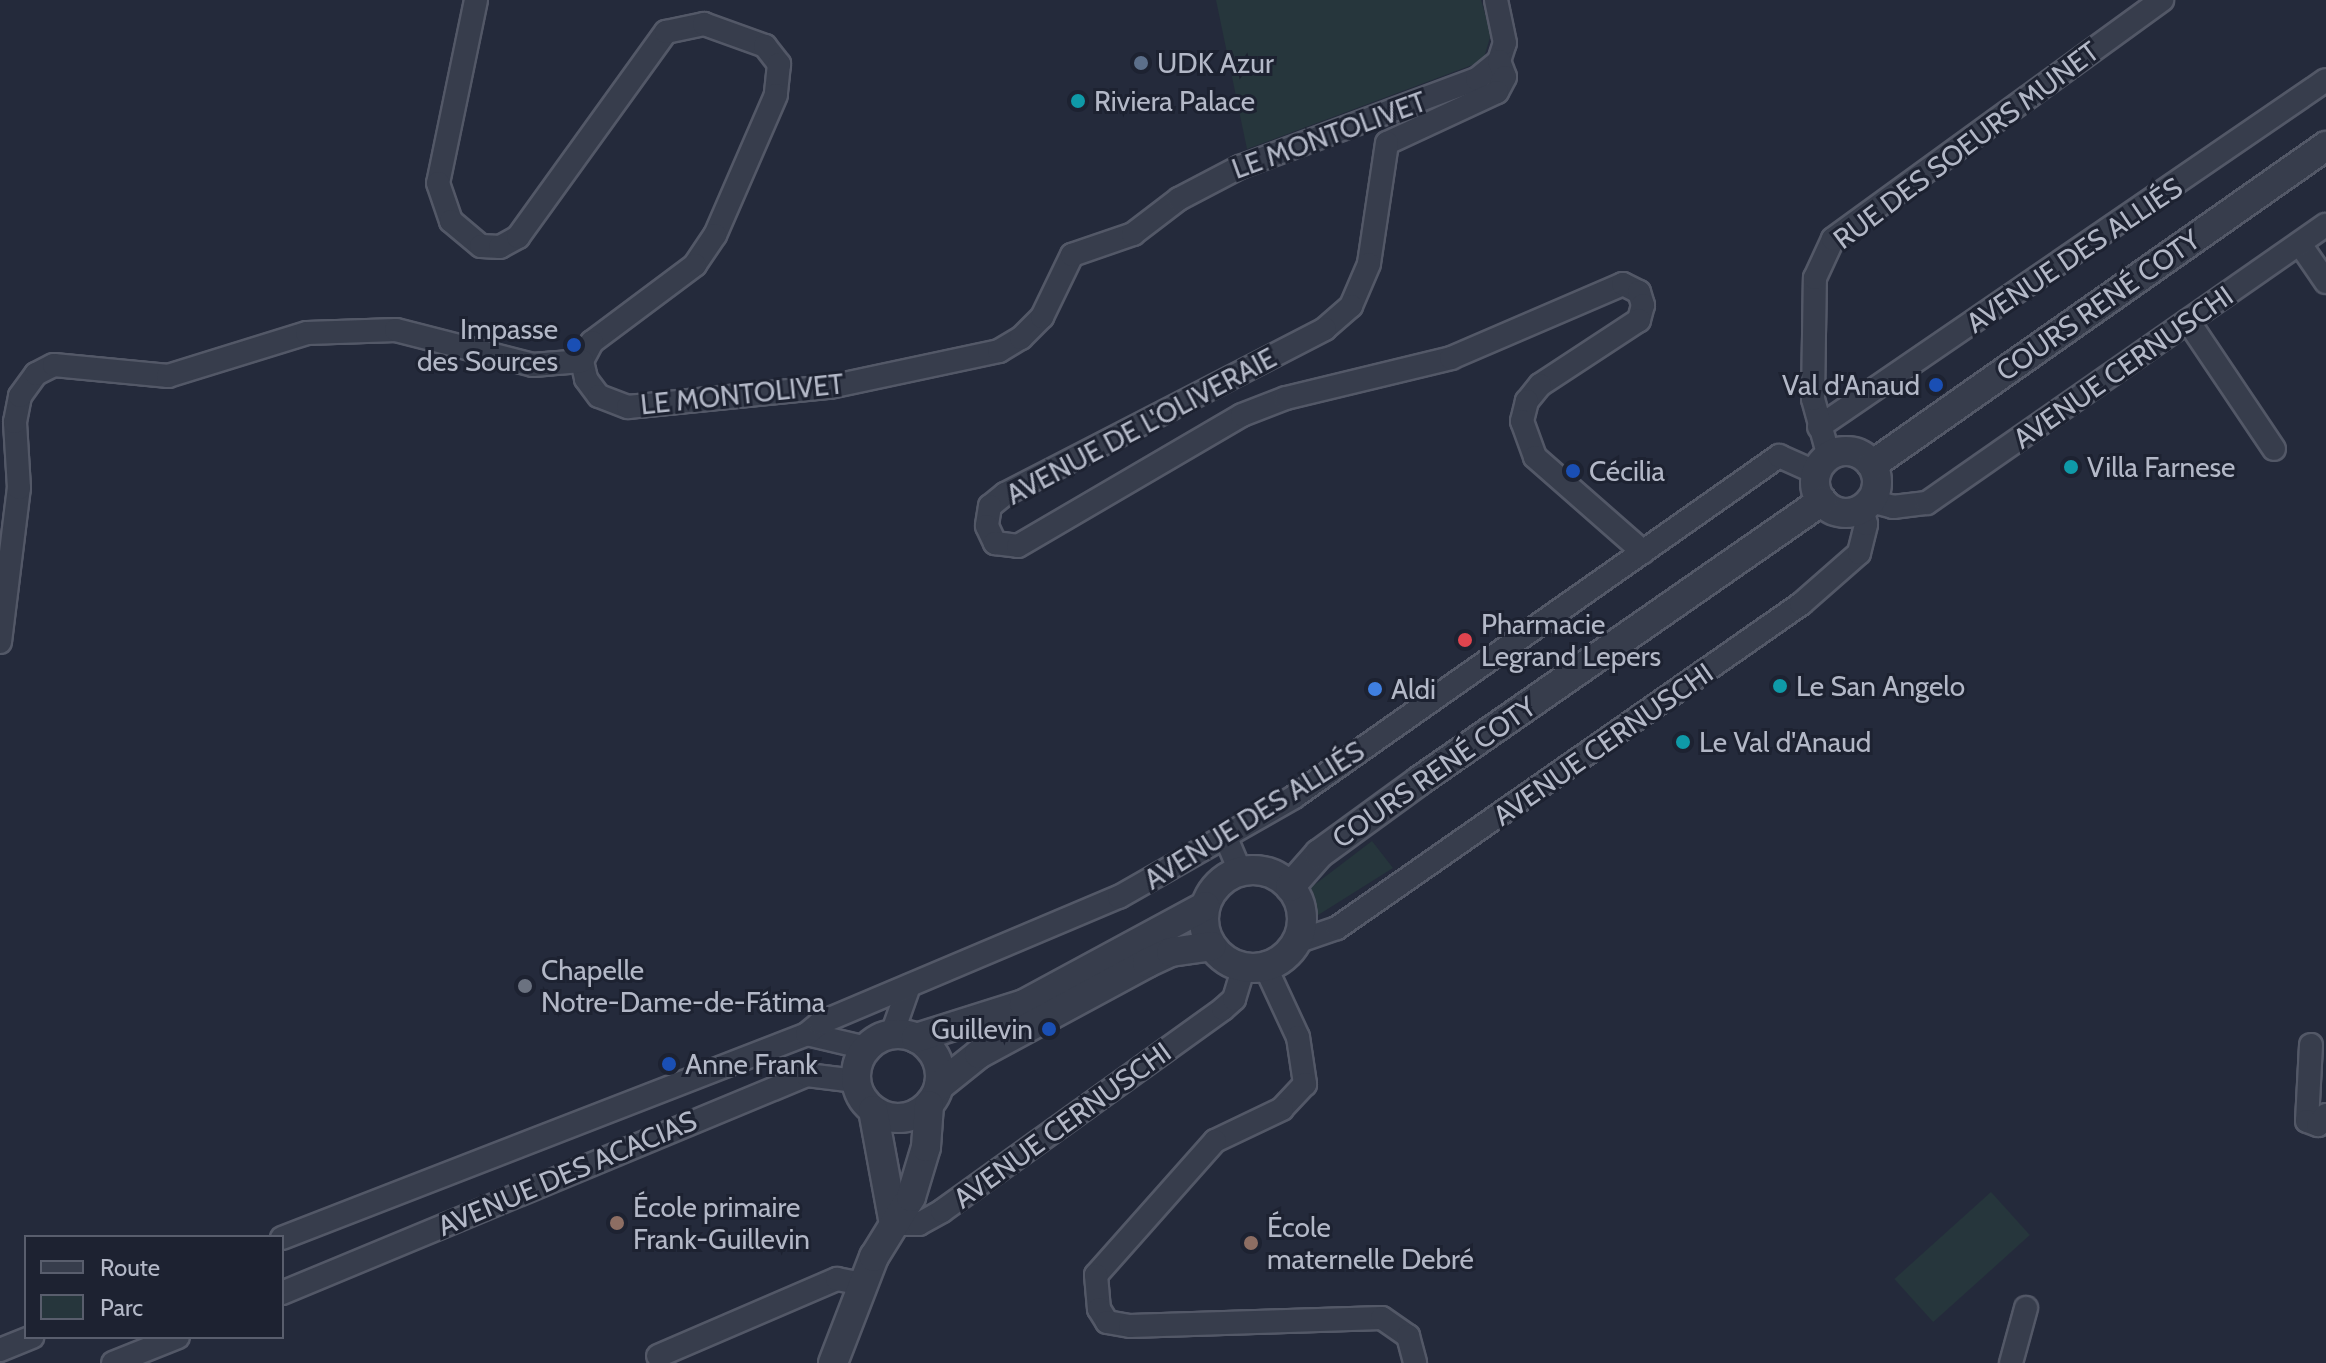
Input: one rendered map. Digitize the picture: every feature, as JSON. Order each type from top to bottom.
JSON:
[{"type":"street","points":[[0,642],[19,488],[15,422],[20,396],[36,374],[54,365],[168,376],[307,333],[396,330],[533,365],[582,361],[592,342],[695,265],[715,235],[776,95],[779,64],[765,46],[704,24],[666,32],[518,237],[500,247],[481,246],[451,221],[438,183],[476,0]]},
{"type":"street","points":[[1496,0],[1505,28],[1499,61]]},
{"type":"street","name":"RUE DES SOEURS MUNET","points":[[1823,465],[1813,399],[1815,278],[1833,239],[2162,0]]},
{"type":"street","name":"LE MONTOLIVET","points":[[582,361],[586,379],[599,396],[628,407],[830,387],[999,351],[1042,317],[1072,255],[1133,234],[1206,182],[1477,79],[1499,61]]},
{"type":"street","name":"AVENUE DE L'OLIVERAIE","points":[[1499,61],[1505,77],[1497,92],[1387,143],[1369,264],[1351,306],[1325,329],[1005,494],[990,506],[987,526],[995,543],[1018,546],[1242,415],[1286,398],[1451,358],[1623,284],[1639,292],[1643,305],[1639,320],[1540,385],[1527,401],[1522,421],[1535,457],[1643,552]]},
{"type":"street","name":"AVENUE DES ALLIÉS","points":[[1819,427],[2326,80]]},
{"type":"street","name":"COURS RENÉ COTY","points":[[1872,465],[2326,146]]},
{"type":"street","name":"AVENUE CERNUSCHI","points":[[1296,942],[1337,928],[1801,604],[1859,553],[1866,524],[1866,505],[1893,507],[1927,503],[2326,225]]},
{"type":"street","points":[[2300,244],[2326,282]]},
{"type":"street","points":[[2188,321],[2274,449]]},
{"type":"street","points":[[1856,453],[1872,465],[1877,483],[1866,505],[1845,513],[1822,501],[1823,465],[1856,453]]},
{"type":"street","name":"AVENUE DES ALLIÉS","points":[[909,986],[1107,902],[1226,838],[1294,797],[1779,456],[1823,465]]},
{"type":"street","name":"COURS RENÉ COTY","points":[[1290,887],[1319,854],[1419,781],[1822,501]]},
{"type":"street","points":[[1226,838],[1240,871]]},
{"type":"street","points":[[807,1034],[866,1048],[1024,1004],[1205,906],[1225,878],[1240,871],[1267,872],[1290,887],[1300,914],[1296,942],[1254,967]]},
{"type":"street","points":[[1205,906],[1206,934],[1212,946]]},
{"type":"street","points":[[873,1110],[896,1119],[934,1095],[979,1054],[1147,963],[1171,952],[1212,946],[1254,967],[1298,1037],[1305,1084],[1282,1109],[1215,1141],[1096,1275],[1099,1309],[1107,1322],[1130,1326],[1382,1318],[1408,1336],[1415,1363]]},
{"type":"street","name":"AVENUE CERNUSCHI","points":[[894,1224],[919,1224],[942,1211],[1223,1009],[1234,999],[1254,967]]},
{"type":"street","points":[[904,1036],[909,986]]},
{"type":"street","name":"AVENUE DES ACACIAS","points":[[284,1237],[807,1034],[820,1023],[909,986]]},
{"type":"street","points":[[833,1363],[874,1257],[911,1197],[926,1147],[934,1095],[933,1053],[904,1036]]},
{"type":"street","points":[[2311,1045],[2307,1121],[2318,1125],[2326,1115]]},
{"type":"street","points":[[866,1048],[856,1081],[873,1110],[894,1224]]},
{"type":"street","name":"AVENUE DES ACACIAS","points":[[284,1292],[807,1075],[856,1081]]},
{"type":"street","points":[[658,1356],[837,1279],[863,1284]]},
{"type":"street","points":[[2011,1363],[2026,1308]]},
{"type":"street","points":[[0,1350],[27,1339]]},
{"type":"street","points":[[113,1363],[173,1339]]},
{"type":"green space","points":[[1216,0],[1481,0],[1491,34],[1483,61],[1247,149]]},
{"type":"green space","points":[[1372,841],[1393,868],[1315,917],[1309,889]]},
{"type":"green space","points":[[1991,1192],[2030,1235],[1933,1322],[1894,1279]]},
{"type":"place","name":"UDK Azur","points":[[1141,63]]},
{"type":"place","name":"Riviera Palace","points":[[1078,101]]},
{"type":"place","name":"Impasse des Sources","points":[[574,345]]},
{"type":"place","name":"Val d'Anaud","points":[[1936,385]]},
{"type":"place","name":"Villa Farnese","points":[[2071,467]]},
{"type":"place","name":"Cécilia","points":[[1573,471]]},
{"type":"place","name":"Pharmacie Legrand Lepers","points":[[1465,640]]},
{"type":"place","name":"Le San Angelo","points":[[1780,686]]},
{"type":"place","name":"Aldi","points":[[1375,689]]},
{"type":"place","name":"Le Val d'Anaud","points":[[1683,742]]},
{"type":"place","name":"Chapelle Notre-Dame-de-Fátima","points":[[525,986]]},
{"type":"place","name":"Guillevin","points":[[1049,1029]]},
{"type":"place","name":"Anne Frank","points":[[669,1064]]},
{"type":"place","name":"École primaire Frank-Guillevin","points":[[617,1223]]},
{"type":"place","name":"École maternelle Debré","points":[[1251,1243]]}]
